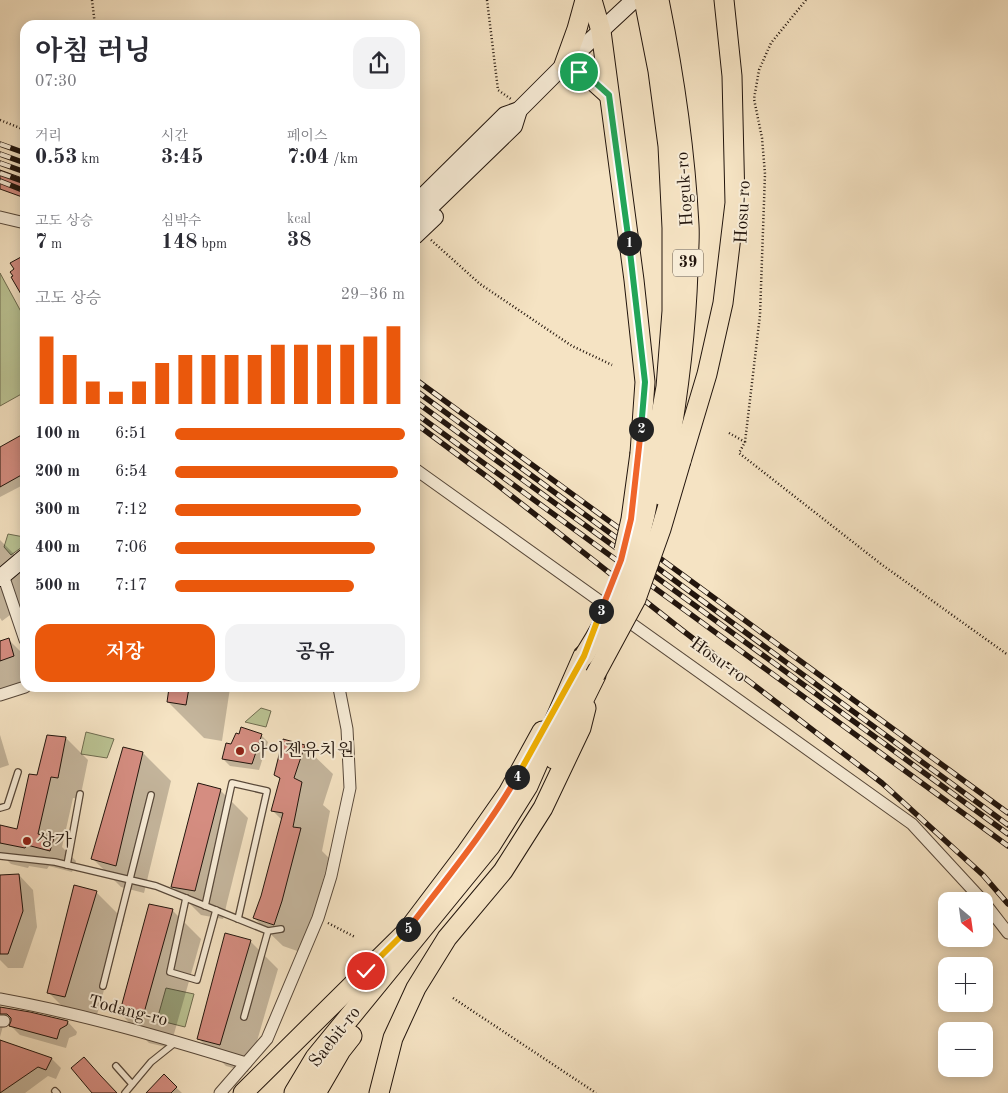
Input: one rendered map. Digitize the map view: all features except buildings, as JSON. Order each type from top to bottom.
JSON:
[{"type":"highway","name":"Saebit-ro","points":[[295,1093],[316,1058],[490,845],[527,786],[584,656]]},
{"type":"highway","name":"Saebit-ro","points":[[315,1093],[340,1050],[496,858],[527,811],[594,675]]},
{"type":"main road","points":[[564,65],[585,0]]},
{"type":"main road","points":[[592,0],[601,31],[634,280],[645,382],[660,458]]},
{"type":"main road","points":[[420,226],[497,133],[506,115],[521,109],[564,65],[634,0]]},
{"type":"main road","name":"39","points":[[644,0],[665,69]]},
{"type":"main road","name":"39","points":[[659,0],[665,69]]},
{"type":"main road","points":[[660,458],[707,374],[723,303],[735,203],[732,76],[724,0]]},
{"type":"main road","points":[[564,65],[589,77],[609,95]]},
{"type":"main road","name":"Hoguk-ro","points":[[660,458],[679,389],[687,307],[689,226],[682,142],[665,69]]},
{"type":"main road","points":[[420,183],[468,138],[497,133]]},
{"type":"main road","points":[[420,200],[497,133]]},
{"type":"main road","name":"39","points":[[584,656],[607,619],[630,570],[660,458]]},
{"type":"main road","name":"39","points":[[594,675],[630,590],[654,524],[660,458]]},
{"type":"main road","points":[[2,576],[20,561]]},
{"type":"main road","points":[[243,1093],[407,931],[466,853],[508,793],[584,656]]},
{"type":"main road","points":[[379,1093],[393,1038],[416,988],[447,938],[503,871],[543,808],[581,728],[594,675]]},
{"type":"street","points":[[0,217],[20,222]]},
{"type":"street","name":"Hosu-ro","points":[[420,473],[912,824],[974,892]]},
{"type":"street","points":[[2,576],[20,626]]},
{"type":"street","points":[[0,695],[20,689]]},
{"type":"street","points":[[220,1093],[267,1039],[318,918],[331,876],[350,788],[347,729],[340,692]]},
{"type":"street","name":"Hosu-ro","points":[[993,914],[1008,933]]},
{"type":"street","name":"Todang-ro","points":[[0,999],[36,1005],[177,1041],[246,1063]]},
{"type":"lane","points":[[0,808],[7,806],[18,772]]},
{"type":"lane","points":[[205,906],[232,783],[266,791],[238,919]]},
{"type":"lane","points":[[67,865],[80,794]]},
{"type":"lane","points":[[103,986],[151,795]]},
{"type":"lane","points":[[0,856],[67,865],[156,886],[268,931],[281,928]]},
{"type":"lane","points":[[186,898],[170,972],[197,980],[216,910]]},
{"type":"lane","points":[[244,1017],[268,931]]},
{"type":"lane","points":[[125,1093],[150,1062],[177,1041]]},
{"type":"lane","points":[[116,1066],[132,1084]]},
{"type":"path","points":[[92,0],[94,20]]},
{"type":"path","points":[[487,0],[498,90],[521,109]]},
{"type":"path","name":"Hosu-ro","points":[[806,0],[771,43],[759,70],[754,99],[762,138],[765,174],[760,315],[745,442],[739,454],[881,564],[1008,655]]},
{"type":"path","points":[[0,120],[20,128]]},
{"type":"path","points":[[420,233],[480,284],[572,346],[612,365]]},
{"type":"path","points":[[729,433],[745,442]]},
{"type":"path","points":[[318,918],[355,937]]},
{"type":"path","points":[[453,998],[596,1093]]},
{"type":"green space","points":[[0,273],[20,310],[20,395],[0,406]]},
{"type":"green space","points":[[8,534],[20,536],[20,548],[11,555],[4,547]]},
{"type":"green space","points":[[261,708],[271,711],[266,727],[245,722]]},
{"type":"green space","points":[[86,732],[114,739],[107,758],[81,754]]},
{"type":"green space","points":[[166,988],[194,994],[185,1027],[157,1020]]},
{"type":"railway","points":[[0,144],[20,151]]},
{"type":"railway","points":[[0,154],[20,161]]},
{"type":"railway","points":[[0,163],[20,170]]},
{"type":"railway","points":[[0,173],[20,180]]},
{"type":"railway","points":[[0,181],[20,189]]},
{"type":"railway","points":[[420,383],[1008,813]]},
{"type":"railway","points":[[420,394],[1008,825]]},
{"type":"railway","points":[[420,405],[1008,834]]},
{"type":"railway","points":[[420,417],[1008,846]]},
{"type":"railway","points":[[420,427],[882,783],[983,875],[1008,904]]},
{"type":"place","name":"아이젠유치원","points":[[240,751]]},
{"type":"place","name":"상가","points":[[27,841]]},
{"type":"route","points":[[366,971],[407,931],[466,853],[508,793],[584,656],[621,560],[631,519],[640,454],[645,382],[634,280],[609,95],[589,77],[579,72]]}]
